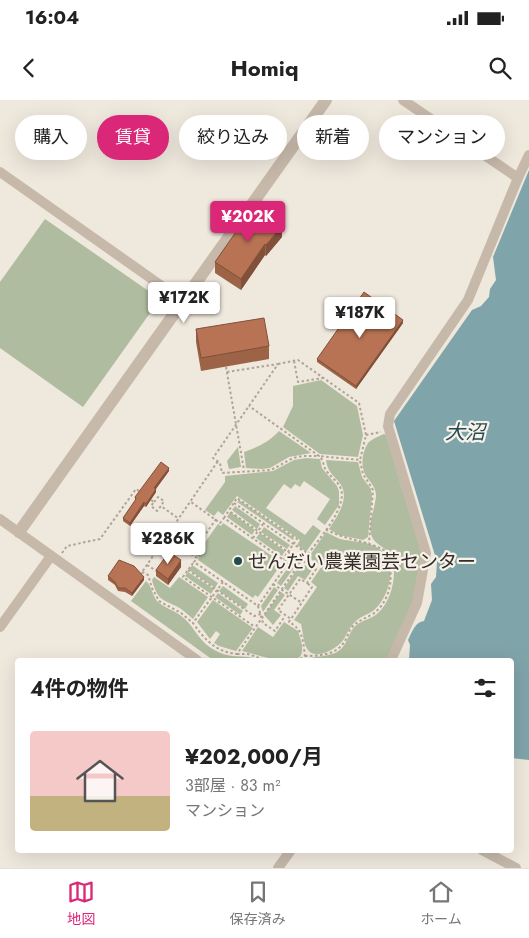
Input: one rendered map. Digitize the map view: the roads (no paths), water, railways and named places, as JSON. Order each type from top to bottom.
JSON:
[{"type":"street","points":[[19,532],[326,100]]},
{"type":"street","points":[[403,100],[518,178]]},
{"type":"street","points":[[392,658],[417,603],[426,554],[389,431],[388,419],[468,300],[529,155]]},
{"type":"street","points":[[0,172],[183,301]]},
{"type":"street","points":[[0,518],[194,658]]},
{"type":"street","points":[[0,627],[54,558]]},
{"type":"street","points":[[278,868],[289,853]]},
{"type":"street","points":[[488,853],[516,868]]},
{"type":"water","name":"大沼","points":[[529,170],[529,760],[514,758],[514,658],[409,658],[410,645],[408,640],[416,625],[424,621],[432,600],[431,584],[436,577],[437,562],[394,421],[472,310],[481,306],[489,297],[490,289],[496,280],[493,257]]},
{"type":"place","name":"せんだい農業園芸センター","points":[[238,561]]}]
